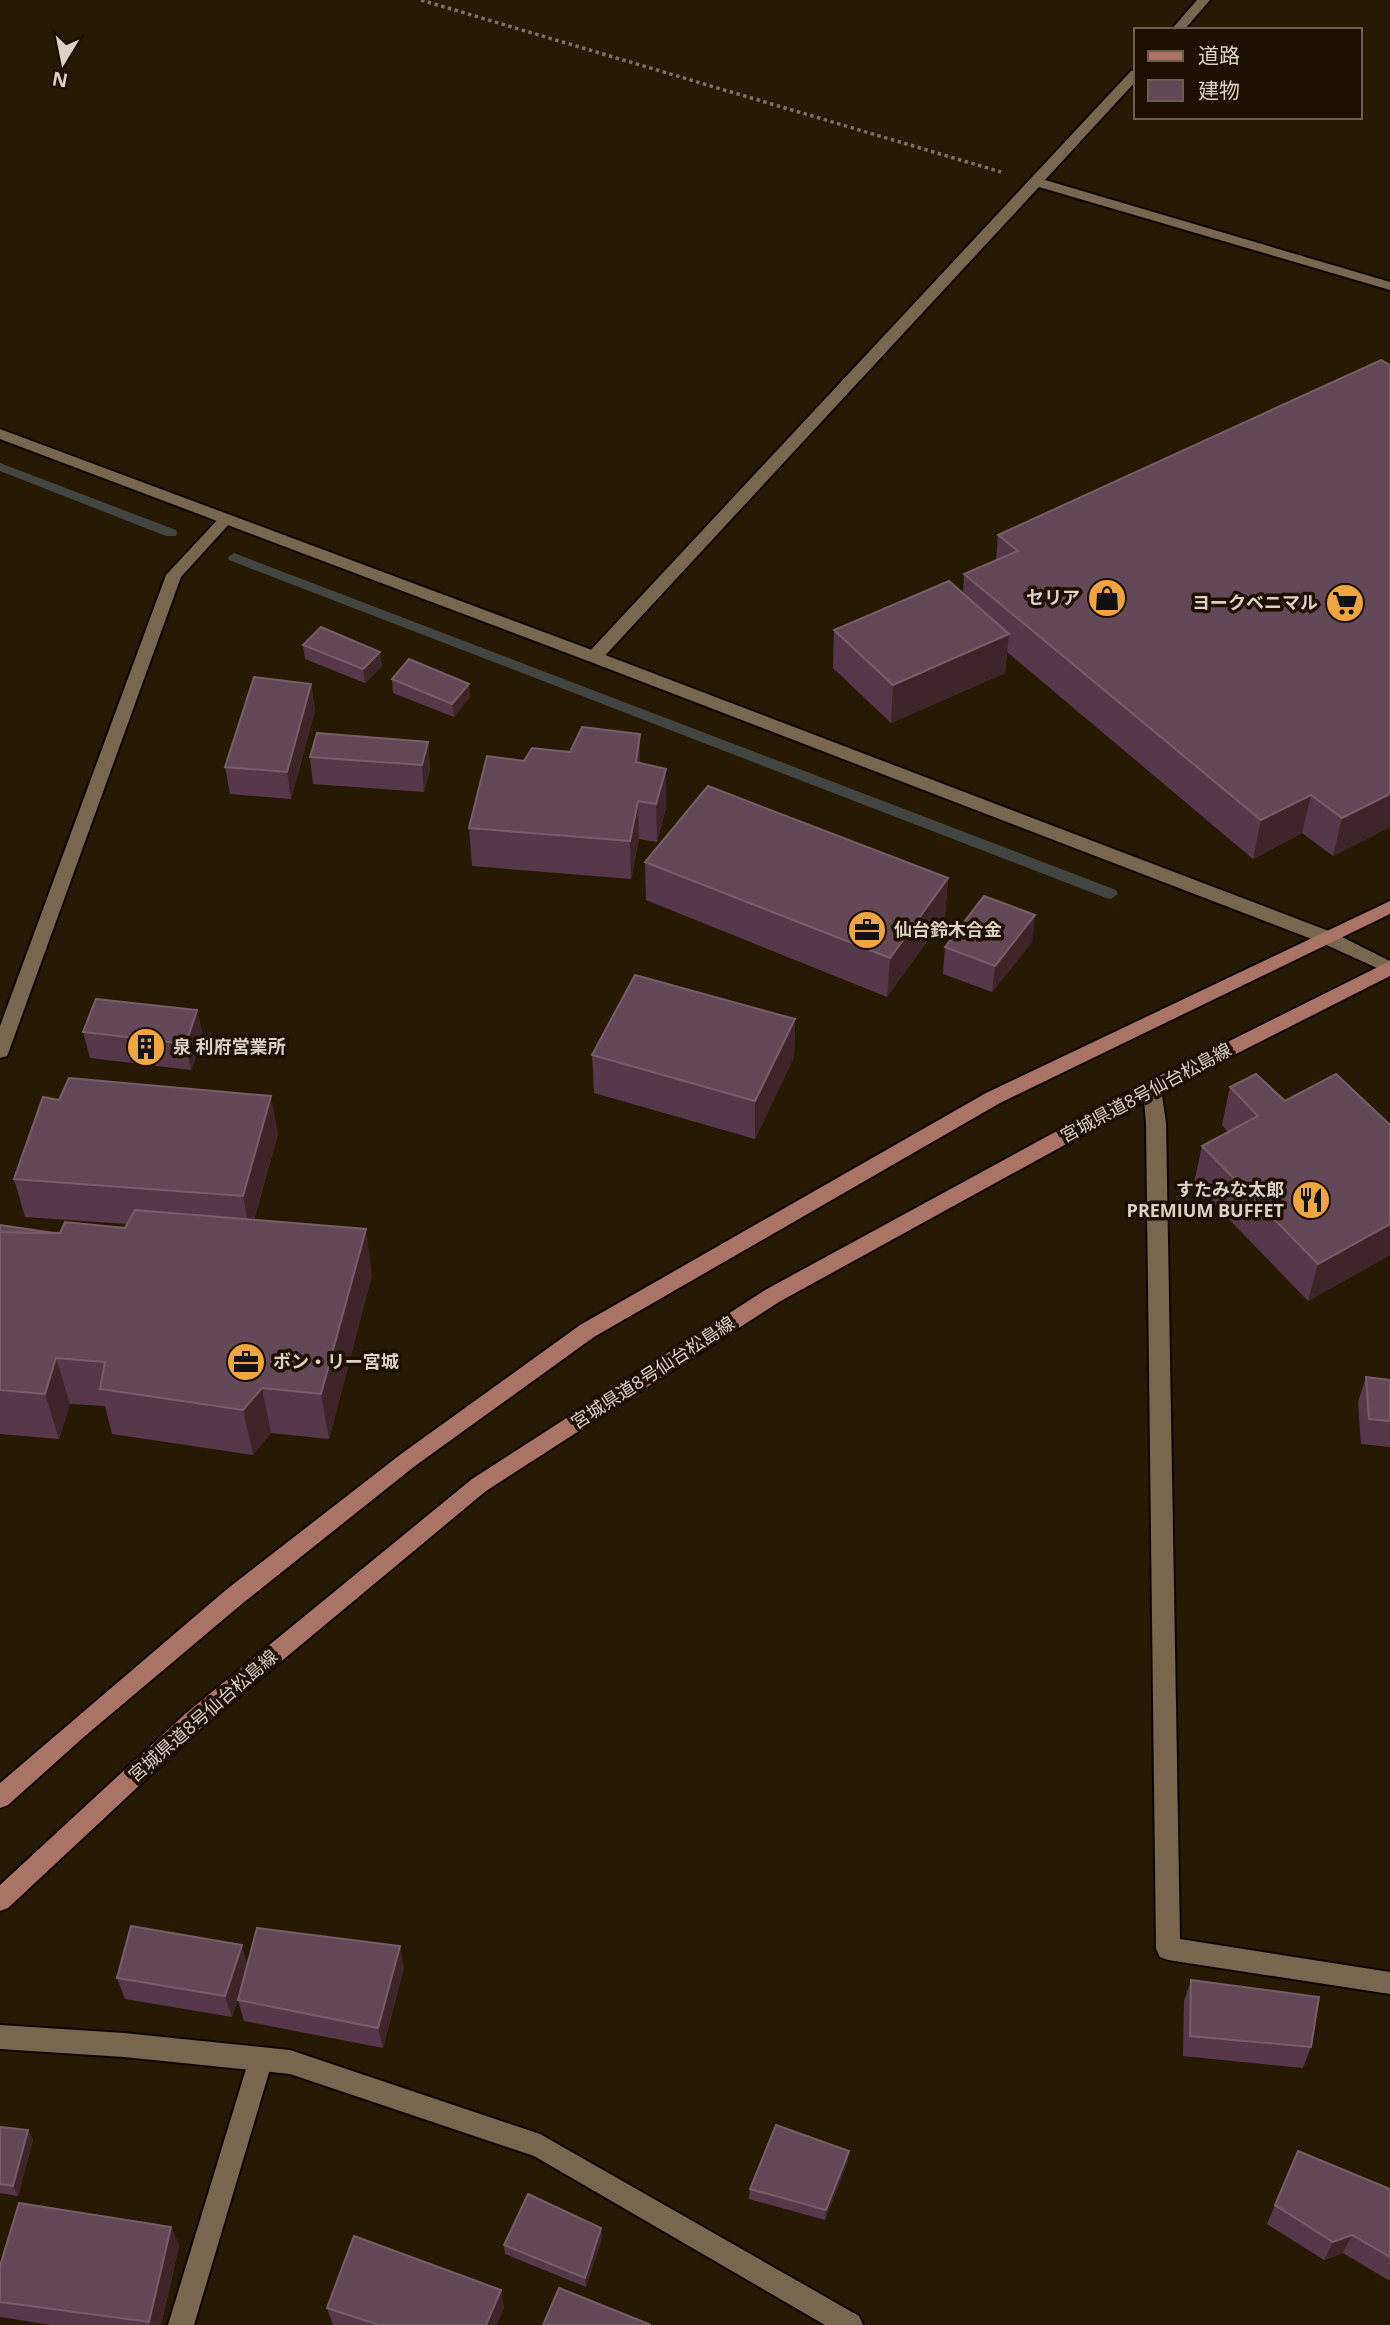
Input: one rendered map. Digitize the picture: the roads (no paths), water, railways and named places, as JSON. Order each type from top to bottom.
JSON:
[{"type":"main road","points":[[0,1798],[77,1729],[235,1596],[408,1460],[587,1331],[993,1097],[1390,906]]},
{"type":"main road","name":"宮城県道8号仙台松島線","points":[[0,1900],[193,1721],[480,1485],[772,1296],[1152,1088],[1390,968]]},
{"type":"street","points":[[1179,28],[1204,0]]},
{"type":"street","points":[[594,657],[1134,76]]},
{"type":"street","points":[[1037,182],[1390,286]]},
{"type":"street","points":[[0,434],[594,657],[1328,938],[1390,968]]},
{"type":"street","points":[[0,1051],[174,575],[226,519]]},
{"type":"street","points":[[1152,1088],[1156,1137],[1168,1949],[1390,1983]]},
{"type":"street","points":[[0,2038],[124,2045],[290,2062],[540,2146],[850,2325]]},
{"type":"street","points":[[181,2325],[261,2059]]},
{"type":"waterway","points":[[0,467],[171,533]]},
{"type":"waterway","points":[[234,557],[1111,894]]},
{"type":"place","name":"セリア","points":[[1107,598]]},
{"type":"place","name":"ヨークベニマル","points":[[1345,603]]},
{"type":"place","name":"仙台鈴木合金","points":[[867,930]]},
{"type":"place","name":"泉 利府営業所","points":[[146,1047]]},
{"type":"place","name":"すたみな太郎 PREMIUM BUFFET","points":[[1311,1200]]},
{"type":"place","name":"ボン・リー宮城","points":[[246,1362]]}]
